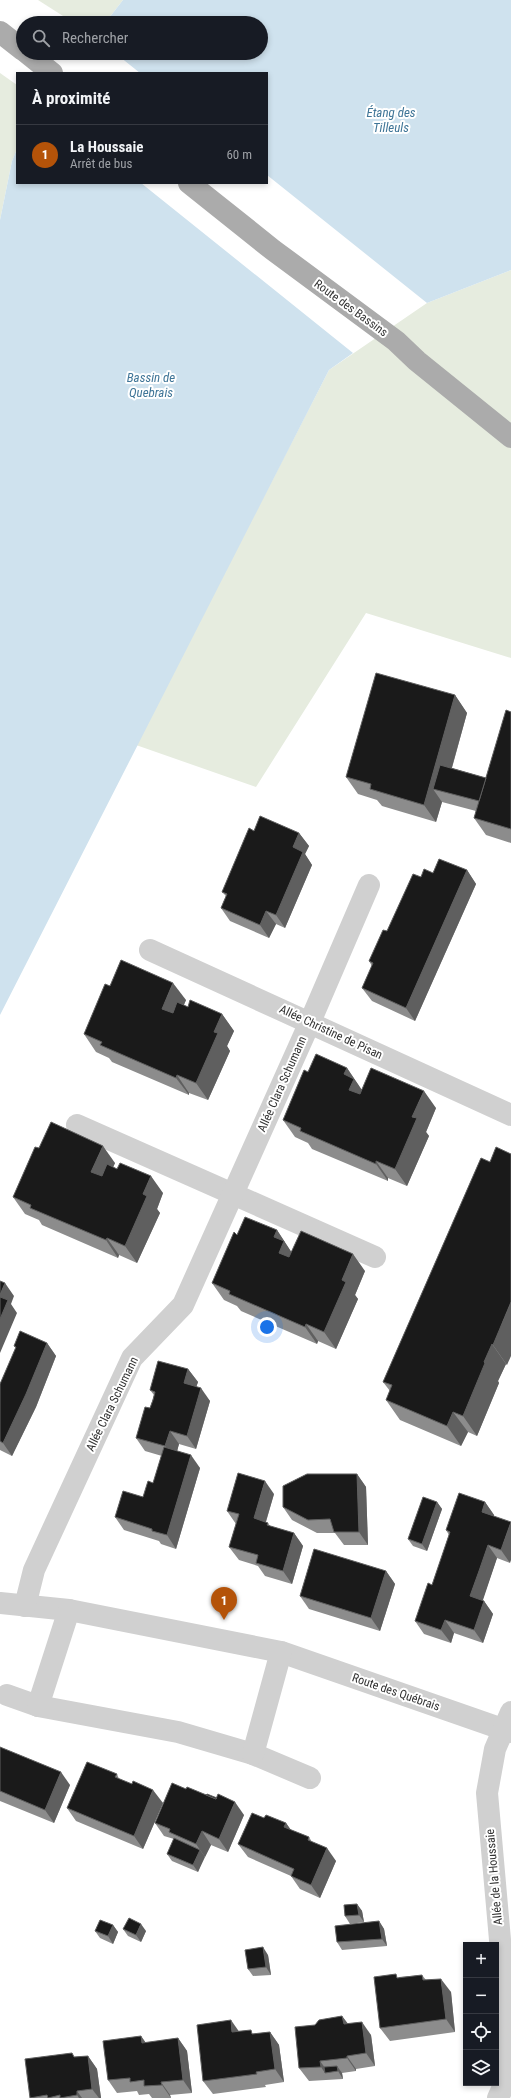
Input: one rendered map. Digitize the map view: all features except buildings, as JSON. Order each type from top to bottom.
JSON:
[{"type":"main road","points":[[0,32],[16,45]]},
{"type":"main road","points":[[36,60],[51,72]]},
{"type":"main road","name":"Route des Bassins","points":[[190,184],[273,250],[396,341],[417,361],[511,436]]},
{"type":"street","name":"Allée Clara Schumann","points":[[25,1606],[34,1570],[132,1358],[183,1305],[310,1022],[369,885]]},
{"type":"street","name":"Allée Christine de Pisan","points":[[150,950],[511,1115]]},
{"type":"street","points":[[78,1125],[374,1257]]},
{"type":"street","name":"Route des Québrais","points":[[0,1603],[69,1610],[281,1652],[508,1724]]},
{"type":"street","points":[[38,1706],[69,1610]]},
{"type":"street","points":[[252,1754],[281,1652]]},
{"type":"street","points":[[8,1695],[38,1706],[178,1732],[252,1754],[310,1778]]},
{"type":"street","name":"Allée de la Houssaie","points":[[498,2098],[503,2087],[504,1985],[487,1793],[495,1749],[508,1724]]},
{"type":"shaded area","points":[[38,0],[123,0],[110,16],[63,16]]},
{"type":"shaded area","points":[[0,73],[16,84],[16,151],[12,161],[0,220]]},
{"type":"shaded area","points":[[511,270],[511,658],[366,613],[256,787],[136,745],[329,370],[427,303]]},
{"type":"water","name":"Étang des Tilleuls","points":[[123,0],[511,0],[511,270],[427,303],[268,176],[268,72],[139,72],[124,60],[268,60],[268,16],[110,16]]},
{"type":"water","name":"Bassin de Quebrais","points":[[16,151],[16,184],[142,184],[353,353],[329,370],[0,1015],[0,220],[12,161]]},
{"type":"place","name":"La Houssaie","points":[[224,1620]]}]
